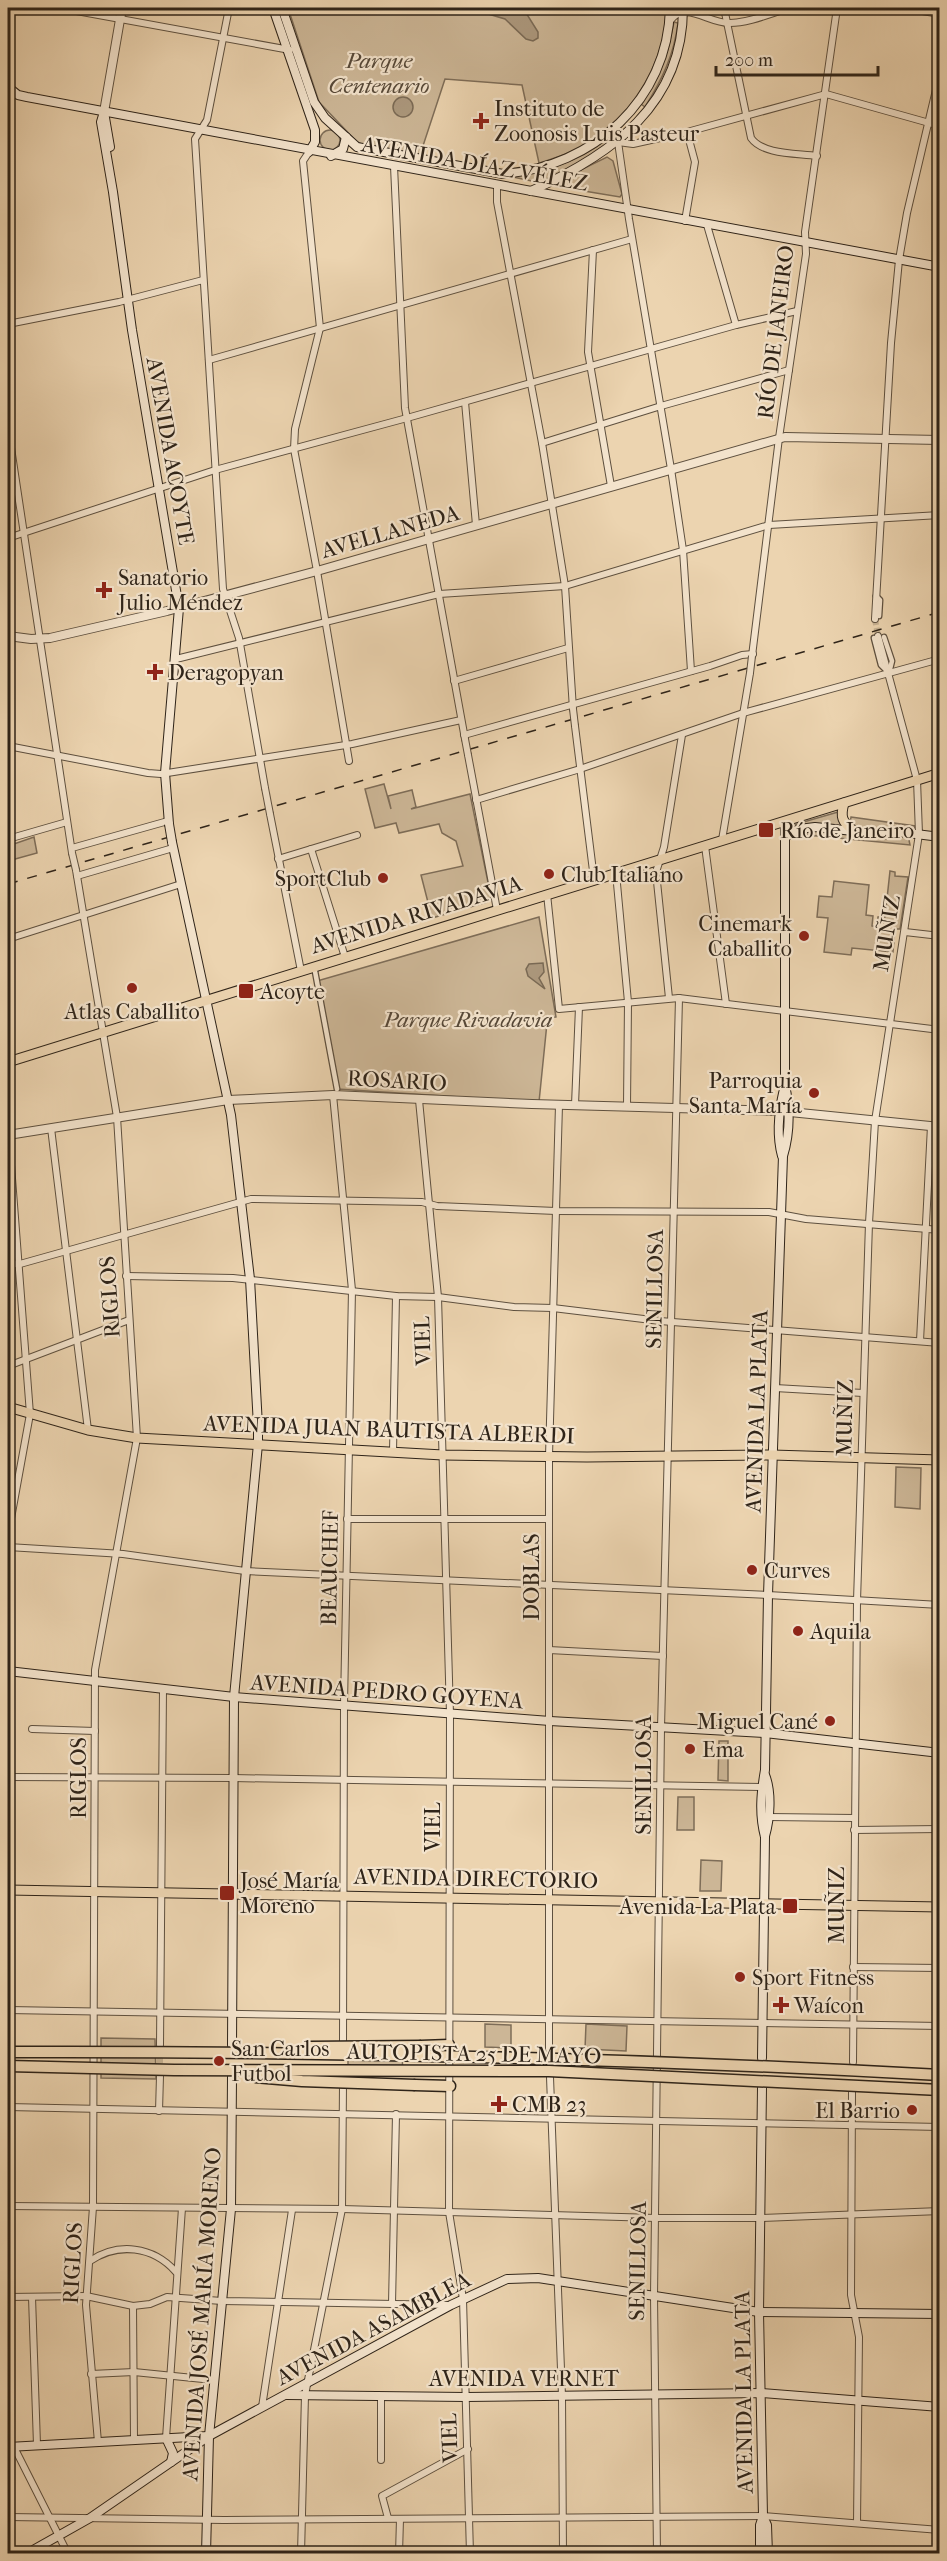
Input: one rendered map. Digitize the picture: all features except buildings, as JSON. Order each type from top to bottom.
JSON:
[{"type":"highway","points":[[146,2052],[449,2046]]},
{"type":"highway","name":"AUTOPISTA 25 DE MAYO","points":[[8,2052],[549,2058],[939,2075]]},
{"type":"highway","name":"AUTOPISTA 25 DE MAYO","points":[[8,2066],[174,2070],[549,2071],[939,2090]]},
{"type":"highway","points":[[174,2070],[302,2081],[450,2086]]},
{"type":"main road","points":[[273,8],[316,105],[343,134],[342,150],[331,156]]},
{"type":"main road","points":[[282,8],[316,136]]},
{"type":"main road","name":"AVENIDA DÍAZ VÉLEZ","points":[[343,134],[360,148],[493,173],[509,173],[549,165],[574,156],[610,132],[634,109],[650,86],[665,50],[670,8]]},
{"type":"main road","points":[[530,191],[590,161],[618,142],[648,109],[672,68],[680,41],[683,9]]},
{"type":"main road","name":"AVENIDA DÍAZ VÉLEZ","points":[[8,87],[18,95],[309,152],[939,267]]},
{"type":"main road","name":"AVENIDA ACOYTE","points":[[104,112],[115,182],[113,192],[128,299],[179,608],[165,773],[168,823],[207,1000]]},
{"type":"main road","points":[[309,152],[316,136],[326,127],[343,134]]},
{"type":"main road","points":[[386,153],[394,166]]},
{"type":"main road","points":[[497,185],[500,178],[509,173]]},
{"type":"main road","name":"AVENIDA RIVADAVIA","points":[[8,1062],[939,773]]},
{"type":"main road","points":[[844,803],[843,823],[854,831]]},
{"type":"main road","name":"AVENIDA LA PLATA","points":[[762,2058],[765,1837],[769,1814],[765,1774],[768,1595],[783,1156],[787,1143],[784,1111],[785,822]]},
{"type":"main road","points":[[785,837],[808,827],[892,835],[898,832],[939,837]]},
{"type":"main road","points":[[207,1000],[228,1100],[250,1279],[258,1444],[234,1697],[232,2045]]},
{"type":"main road","name":"AVENIDA JUAN BAUTISTA ALBERDI","points":[[8,1407],[88,1430],[137,1438],[443,1455],[772,1455],[939,1460]]},
{"type":"main road","name":"AVENIDA PEDRO GOYENA","points":[[8,1671],[234,1697],[450,1714],[765,1733],[939,1753]]},
{"type":"main road","name":"AVENIDA LA PLATA","points":[[765,1774],[761,1787],[762,1824],[765,1837]]},
{"type":"main road","points":[[761,1787],[765,1789],[765,1805],[769,1814]]},
{"type":"main road","name":"AVENIDA DIRECTORIO","points":[[8,1890],[939,1907]]},
{"type":"main road","name":"AVENIDA JOSÉ MARÍA MORENO","points":[[206,2553],[208,2436],[231,2209],[232,2077]]},
{"type":"main road","name":"AVENIDA LA PLATA","points":[[762,2088],[759,2312],[763,2516],[767,2525],[768,2553]]},
{"type":"main road","name":"AVENIDA ASAMBLEA","points":[[11,2447],[208,2436],[463,2299],[513,2278],[558,2282],[759,2312],[939,2314]]},
{"type":"main road","name":"AVENIDA VERNET","points":[[286,2395],[466,2397],[761,2393],[939,2407]]},
{"type":"main road","points":[[26,2553],[90,2518],[208,2436]]},
{"type":"main road","points":[[166,2438],[173,2453],[171,2462]]},
{"type":"main road","name":"AVENIDA LA PLATA","points":[[760,2553],[759,2525],[763,2516]]},
{"type":"street","points":[[8,26],[11,8]]},
{"type":"street","points":[[60,8],[292,50]]},
{"type":"street","points":[[104,112],[122,8]]},
{"type":"street","points":[[229,8],[209,113],[195,140],[224,596],[240,644],[265,788],[301,970]]},
{"type":"street","points":[[724,8],[751,138],[758,146],[817,156]]},
{"type":"street","points":[[670,21],[683,9],[728,23],[790,8]]},
{"type":"street","name":"RÍO DE JANEIRO","points":[[722,840],[753,655],[805,232],[837,8]]},
{"type":"street","points":[[905,8],[939,14]]},
{"type":"street","points":[[877,617],[880,519],[899,260],[907,213],[939,73]]},
{"type":"street","points":[[618,142],[633,144],[687,132],[826,94],[939,126]]},
{"type":"street","points":[[610,132],[618,142],[671,470],[682,550],[691,671]]},
{"type":"street","points":[[685,221],[695,156],[687,132]]},
{"type":"street","points":[[309,152],[303,161],[320,328],[295,429],[294,448],[349,761]]},
{"type":"street","points":[[394,166],[407,418],[497,910]]},
{"type":"street","points":[[497,185],[497,202],[542,443],[565,586],[573,707],[594,879]]},
{"type":"street","points":[[707,225],[735,325]]},
{"type":"street","points":[[209,360],[632,239]]},
{"type":"street","points":[[593,250],[588,340],[589,366],[611,486]]},
{"type":"street","points":[[8,324],[128,299],[204,280]]},
{"type":"street","points":[[8,538],[215,470],[735,325],[797,311]]},
{"type":"street","points":[[542,443],[660,406],[789,370]]},
{"type":"street","name":"RIGLOS","points":[[8,387],[8,441],[25,533],[67,822],[117,1117],[137,1438],[95,1670],[93,2207],[86,2296],[98,2442]]},
{"type":"street","points":[[465,402],[476,525]]},
{"type":"street","name":"AVELLANEDA","points":[[8,636],[40,639],[179,608],[317,571],[779,438],[939,440]]},
{"type":"street","points":[[176,659],[439,594],[565,586],[769,525],[939,515]]},
{"type":"street","name":"MUÑIZ","points":[[853,2062],[857,1601],[869,1223],[875,1121],[919,834],[917,780],[879,637]]},
{"type":"street","points":[[454,681],[568,648]]},
{"type":"street","points":[[464,737],[573,707],[742,654],[753,655]]},
{"type":"street","points":[[476,800],[580,769],[743,714],[939,659]]},
{"type":"street","points":[[8,746],[148,773],[165,773],[346,744],[461,720]]},
{"type":"street","points":[[669,998],[656,872],[664,847],[682,735]]},
{"type":"street","points":[[8,839],[67,822]]},
{"type":"street","points":[[72,851],[168,823]]},
{"type":"street","points":[[279,859],[357,835]]},
{"type":"street","points":[[76,873],[172,845]]},
{"type":"street","points":[[705,846],[726,1004]]},
{"type":"street","points":[[311,849],[345,957]]},
{"type":"street","points":[[616,873],[627,1002],[627,1107]]},
{"type":"street","points":[[8,939],[181,885]]},
{"type":"street","points":[[547,893],[560,1009],[679,998],[939,1030]]},
{"type":"street","points":[[905,932],[939,936]]},
{"type":"street","name":"BEAUCHEF","points":[[314,966],[335,1092],[352,1290],[344,1706],[343,2042]]},
{"type":"street","name":"SENILLOSA","points":[[657,2553],[654,2296],[660,1786],[679,998]]},
{"type":"street","points":[[575,1105],[579,1007]]},
{"type":"street","name":"ROSARIO","points":[[8,1132],[51,1128],[228,1100],[335,1092],[419,1100],[784,1111],[935,1126]]},
{"type":"street","name":"VIEL","points":[[419,1100],[438,1297],[450,1714],[449,2212],[463,2299],[470,2553]]},
{"type":"street","name":"DOBLAS","points":[[549,2049],[547,2019],[550,1783],[548,1519],[558,1105]]},
{"type":"street","points":[[920,1341],[926,1228],[935,1126]]},
{"type":"street","points":[[51,1128],[88,1430]]},
{"type":"street","points":[[8,1132],[30,1414],[8,1535]]},
{"type":"street","points":[[8,1264],[20,1264],[251,1198],[556,1211],[781,1214],[806,1219],[939,1230]]},
{"type":"street","points":[[126,1276],[250,1279],[396,1296],[438,1297],[514,1307],[553,1308],[672,1322],[939,1343]]},
{"type":"street","points":[[393,1452],[396,1296]]},
{"type":"street","points":[[8,1366],[129,1320]]},
{"type":"street","points":[[775,1388],[862,1393]]},
{"type":"street","points":[[348,1519],[548,1519]]},
{"type":"street","points":[[8,1547],[115,1554],[245,1571],[548,1586],[663,1589],[939,1605]]},
{"type":"street","points":[[549,1650],[663,1656]]},
{"type":"street","points":[[160,2045],[163,1689]]},
{"type":"street","points":[[32,1729],[95,1731]]},
{"type":"street","points":[[8,1777],[162,1777],[761,1787]]},
{"type":"street","points":[[769,1814],[854,1818]]},
{"type":"street","points":[[854,1830],[939,1829]]},
{"type":"street","points":[[854,1967],[939,1968]]},
{"type":"street","points":[[8,2010],[939,2026]]},
{"type":"street","points":[[159,2110],[160,2076]]},
{"type":"street","points":[[550,2078],[562,2396],[563,2553]]},
{"type":"street","points":[[301,2553],[306,2384],[342,2209],[343,2084]]},
{"type":"street","points":[[852,2092],[851,2295],[859,2337],[857,2523]]},
{"type":"street","points":[[8,2106],[231,2112],[343,2111],[939,2127]]},
{"type":"street","points":[[392,2304],[396,2114]]},
{"type":"street","points":[[8,2206],[342,2209],[656,2218],[760,2218],[939,2211]]},
{"type":"street","points":[[166,2438],[182,2208]]},
{"type":"street","points":[[262,2407],[292,2210]]},
{"type":"street","points":[[90,2261],[109,2250],[137,2249],[162,2259],[176,2272]]},
{"type":"street","points":[[8,2297],[86,2296],[133,2307],[167,2298],[452,2305]]},
{"type":"street","points":[[32,2297],[37,2445]]},
{"type":"street","points":[[133,2307],[134,2440]]},
{"type":"street","points":[[91,2374],[134,2372],[213,2380]]},
{"type":"street","points":[[381,2396],[381,2460]]},
{"type":"street","points":[[11,2447],[68,2553]]},
{"type":"street","points":[[388,2518],[382,2496],[468,2449]]},
{"type":"street","points":[[8,2517],[49,2519],[469,2519],[763,2516],[939,2530]]},
{"type":"street","points":[[399,2553],[400,2519]]},
{"type":"green space","name":"Parque Centenario","points":[[288,8],[667,8],[665,28],[654,66],[645,84],[621,116],[590,142],[571,152],[539,163],[522,85],[445,79],[420,155],[357,142],[319,102]]},
{"type":"green space","points":[[674,22],[678,23],[670,57],[645,107],[641,104],[657,78],[668,49]]},
{"type":"green space","points":[[326,130],[334,130],[340,136],[340,144],[334,150],[326,150],[320,144],[320,136]]},
{"type":"green space","points":[[605,140],[610,140],[610,144],[591,158],[541,183],[513,177],[573,160]]},
{"type":"green space","points":[[607,157],[613,161],[622,194],[620,197],[554,186],[554,183]]},
{"type":"green space","points":[[384,784],[391,809],[388,796],[412,790],[416,807],[411,809],[470,794],[491,897],[487,902],[432,918],[421,875],[463,866],[456,841],[442,833],[439,824],[399,833],[396,823],[375,828],[365,789]]},
{"type":"green space","points":[[838,812],[842,827],[793,829],[793,825]]},
{"type":"green space","points":[[851,817],[915,826],[914,831],[853,827],[850,824]]},
{"type":"green space","points":[[807,828],[905,837],[909,840],[910,845],[807,835]]},
{"type":"green space","points":[[34,837],[37,853],[8,861],[8,846]]},
{"type":"green space","points":[[890,871],[895,872],[895,876],[908,877],[900,929],[895,929],[893,952],[852,948],[851,955],[824,952],[828,918],[817,917],[819,896],[832,897],[834,881],[869,885],[866,915],[873,916],[872,926],[877,927],[878,917],[885,917]]},
{"type":"green space","name":"Parque Rivadavia","points":[[539,917],[556,1017],[551,1018],[547,1023],[539,1102],[337,1089],[317,981]]},
{"type":"green space","points":[[896,1467],[921,1468],[920,1509],[895,1507]]},
{"type":"green space","points":[[719,1741],[728,1741],[728,1781],[718,1780]]},
{"type":"green space","points":[[678,1797],[694,1797],[694,1830],[677,1830]]},
{"type":"green space","points":[[701,1860],[722,1861],[721,1891],[700,1891]]},
{"type":"green space","points":[[485,2024],[511,2025],[511,2048],[485,2047]]},
{"type":"green space","points":[[586,2024],[627,2026],[626,2051],[585,2049]]},
{"type":"green space","points":[[101,2038],[155,2039],[156,2079],[101,2078]]},
{"type":"green space","points":[[348,2052],[402,2053],[403,2076],[348,2076]]},
{"type":"shaded area","points":[[468,8],[523,8],[538,32],[538,38],[533,41],[526,39],[505,19]]},
{"type":"shaded area","points":[[403,97],[410,100],[413,107],[410,114],[403,117],[396,114],[393,107],[396,100]]},
{"type":"shaded area","points":[[543,963],[544,972],[539,978],[545,989],[528,976],[526,969],[529,964]]},
{"type":"tunnel","points":[[875,619],[878,636]]},
{"type":"tunnel","points":[[160,2049],[160,2072]]},
{"type":"railway","points":[[8,884],[940,612]]},
{"type":"place","name":"Instituto de Zoonosis Luis Pasteur","points":[[481,121]]},
{"type":"place","name":"Sanatorio Julio Méndez","points":[[104,590]]},
{"type":"place","name":"Deragopyan","points":[[155,672]]},
{"type":"place","name":"Río de Janeiro","points":[[766,830]]},
{"type":"place","name":"Club Italiano","points":[[549,874]]},
{"type":"place","name":"SportClub","points":[[383,878]]},
{"type":"place","name":"Cinemark Caballito","points":[[804,936]]},
{"type":"place","name":"Atlas Caballito","points":[[132,988]]},
{"type":"place","name":"Acoyte","points":[[246,991]]},
{"type":"place","name":"Parroquia Santa María","points":[[814,1093]]},
{"type":"place","name":"Curves","points":[[752,1570]]},
{"type":"place","name":"Aquila","points":[[798,1631]]},
{"type":"place","name":"Miguel Cané","points":[[830,1721]]},
{"type":"place","name":"Ema","points":[[690,1749]]},
{"type":"place","name":"José María Moreno","points":[[227,1893]]},
{"type":"place","name":"Avenida La Plata","points":[[790,1906]]},
{"type":"place","name":"Sport Fitness","points":[[740,1977]]},
{"type":"place","name":"Waícon","points":[[781,2005]]},
{"type":"place","name":"San Carlos Futbol","points":[[219,2061]]},
{"type":"place","name":"CMB 23","points":[[499,2104]]},
{"type":"place","name":"El Barrio","points":[[912,2110]]}]
